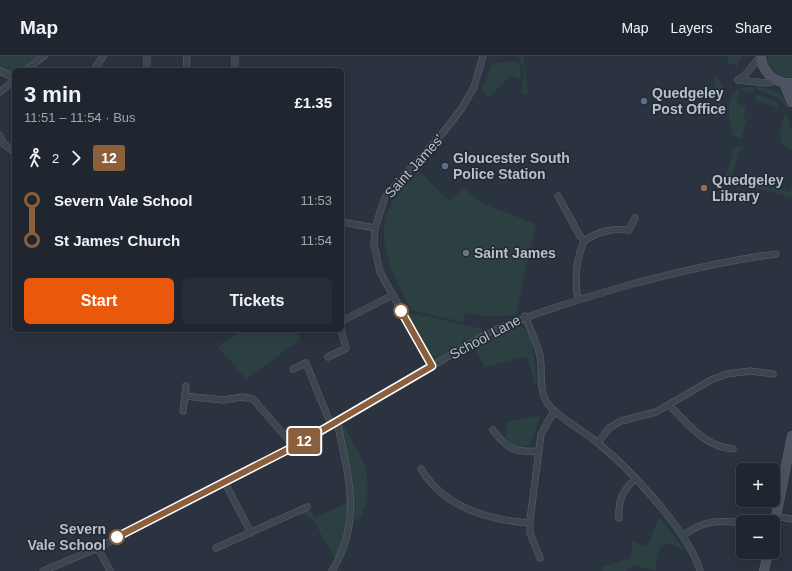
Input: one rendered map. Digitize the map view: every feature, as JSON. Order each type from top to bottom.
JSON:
[{"type":"main road","points":[[761,56],[764,68],[768,74],[784,82],[792,102]]},
{"type":"main road","points":[[776,515],[792,436]]},
{"type":"main road","points":[[764,571],[767,559]]},
{"type":"street","points":[[29,68],[44,56]]},
{"type":"street","points":[[95,68],[103,56]]},
{"type":"street","points":[[147,56],[147,68]]},
{"type":"street","points":[[186,68],[187,56]]},
{"type":"street","points":[[235,56],[236,68]]},
{"type":"street","name":"Saint James'","points":[[432,366],[380,272],[374,244],[375,228],[384,197],[442,134],[462,108],[474,87],[482,56]]},
{"type":"street","points":[[761,56],[738,80],[766,83],[784,82]]},
{"type":"street","points":[[0,71],[12,78]]},
{"type":"street","points":[[0,92],[12,81]]},
{"type":"street","points":[[0,136],[4,144],[12,150]]},
{"type":"street","points":[[558,196],[584,241]]},
{"type":"street","points":[[578,299],[576,280],[578,256],[584,241],[599,232],[613,229],[629,230],[635,218]]},
{"type":"street","points":[[344,222],[375,228]]},
{"type":"street","points":[[755,250],[756,257]]},
{"type":"street","name":"School Lane","points":[[43,571],[98,548],[224,481],[293,447],[492,331],[526,316],[578,299],[680,272],[776,254]]},
{"type":"street","points":[[344,320],[393,295]]},
{"type":"street","points":[[526,316],[540,358],[543,394],[554,411],[598,443],[635,479],[669,517],[683,536],[694,555],[700,571]]},
{"type":"street","points":[[328,357],[346,348],[342,332]]},
{"type":"street","points":[[293,369],[306,363],[331,425]]},
{"type":"street","points":[[598,443],[609,428],[621,421],[656,412],[695,388],[727,374],[750,371],[773,374]]},
{"type":"street","points":[[183,411],[186,386]]},
{"type":"street","points":[[185,396],[223,400],[242,397],[253,399],[293,447]]},
{"type":"street","points":[[669,405],[705,440],[721,448],[733,449]]},
{"type":"street","points":[[540,558],[530,533],[530,523],[541,434],[554,411]]},
{"type":"street","points":[[332,571],[345,547],[350,525],[351,505],[338,422]]},
{"type":"street","points":[[493,430],[501,441],[508,447],[518,451],[538,451]]},
{"type":"street","points":[[421,469],[427,479],[457,505],[490,518],[530,523]]},
{"type":"street","points":[[619,518],[620,498],[624,489],[635,479]]},
{"type":"street","points":[[224,481],[251,532]]},
{"type":"street","points":[[216,548],[307,507]]},
{"type":"street","points":[[780,516],[792,518]]},
{"type":"street","points":[[683,536],[702,524],[725,521],[736,522]]},
{"type":"street","points":[[98,548],[110,571]]},
{"type":"shaded area","points":[[0,56],[44,56],[29,68],[12,68],[12,77],[0,71]]},
{"type":"shaded area","points":[[521,56],[523,56],[528,94],[524,95],[522,91],[524,89],[521,86],[524,80],[524,73],[519,60],[521,60]]},
{"type":"shaded area","points":[[728,56],[743,56],[736,65],[727,63]]},
{"type":"shaded area","points":[[768,56],[792,56],[792,77],[783,76],[775,72],[768,61]]},
{"type":"shaded area","points":[[517,61],[520,65],[521,81],[517,77],[516,78],[511,75],[489,98],[482,90],[492,63]]},
{"type":"shaded area","points":[[713,76],[716,76],[723,86],[718,121],[716,115],[711,116],[710,110],[718,109]]},
{"type":"shaded area","points":[[746,87],[753,87],[753,93],[740,90],[737,103],[746,107],[743,118],[747,119],[741,139],[732,135],[729,106],[733,95],[738,90]]},
{"type":"shaded area","points":[[757,87],[772,90],[781,95],[790,107],[787,108],[778,98],[757,90]]},
{"type":"shaded area","points":[[757,94],[777,102],[778,108],[755,100]]},
{"type":"shaded area","points":[[785,114],[787,114],[792,131],[792,151],[783,146],[779,134]]},
{"type":"shaded area","points":[[738,146],[744,150],[739,151],[732,176],[790,192],[792,186],[792,198],[731,180],[722,181],[729,168],[733,148]]},
{"type":"shaded area","points":[[419,171],[450,201],[464,188],[481,203],[536,224],[516,314],[490,316],[464,312],[463,322],[411,310],[392,269],[384,240],[388,211],[404,186]]},
{"type":"shaded area","points":[[401,311],[492,331],[432,366]]},
{"type":"shaded area","points":[[513,326],[525,329],[528,333],[534,355],[537,383],[535,384],[527,356],[485,367],[473,346]]},
{"type":"shaded area","points":[[238,332],[296,332],[301,339],[246,379],[218,347]]},
{"type":"shaded area","points":[[541,415],[529,445],[516,445],[505,437],[507,429],[505,425],[507,422]]},
{"type":"shaded area","points":[[342,423],[356,446],[365,465],[367,477],[367,498],[363,512],[355,522],[350,469],[352,468],[348,468],[339,424]]},
{"type":"shaded area","points":[[351,501],[350,525],[337,562],[313,520],[297,511],[307,507],[316,517]]},
{"type":"shaded area","points":[[659,517],[686,551],[669,543],[659,548],[655,571],[633,565],[626,571],[603,571],[603,567],[631,558],[632,541],[647,547]]},
{"type":"bus line","name":"12","points":[[117,537],[293,447],[432,366],[401,311]]},
{"type":"place","name":"Quedgeley Post Office","points":[[644,101]]},
{"type":"place","name":"Gloucester South Police Station","points":[[445,166]]},
{"type":"place","name":"Quedgeley Library","points":[[704,188]]},
{"type":"place","name":"Saint James","points":[[466,253]]},
{"type":"place","name":"Severn Vale School","points":[[117,537]]}]
